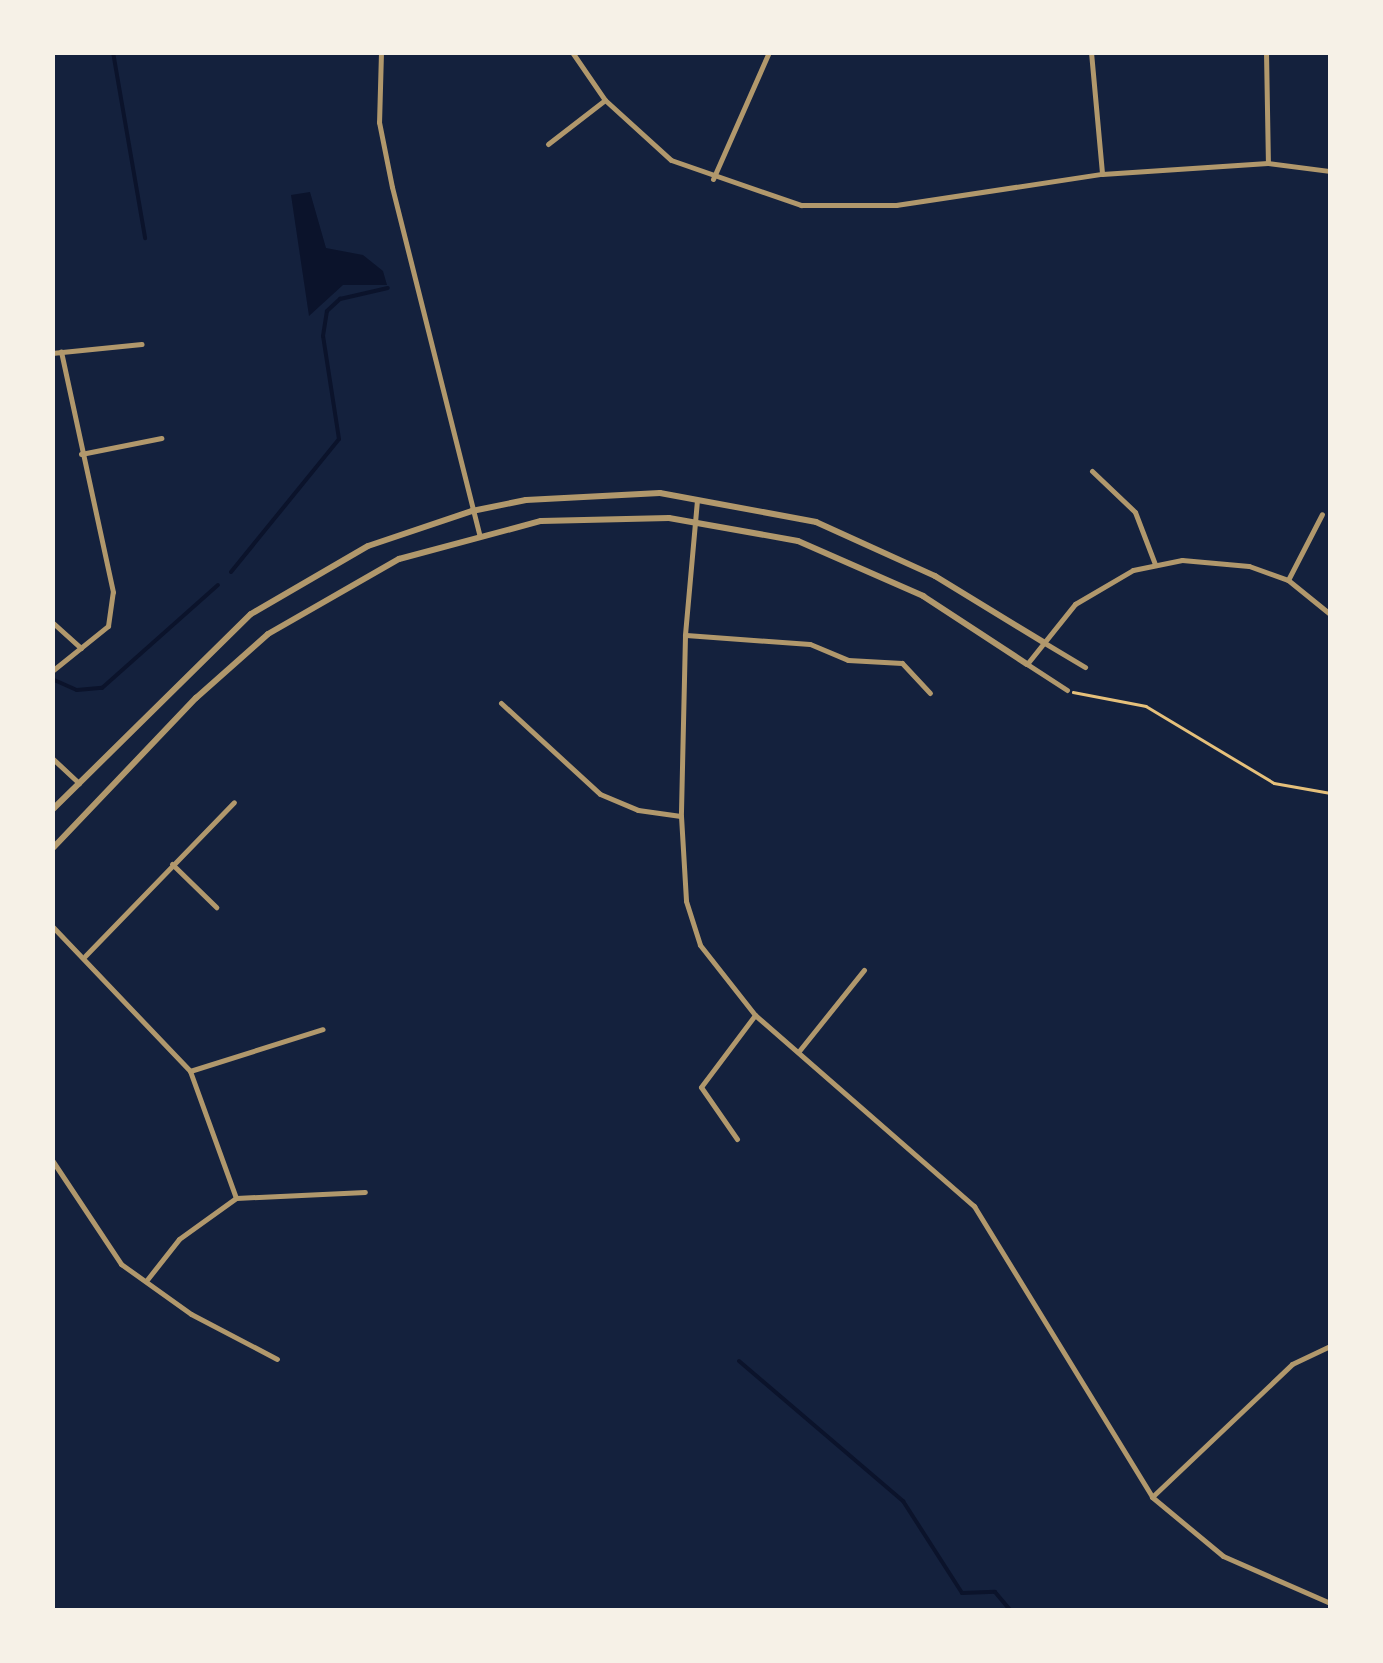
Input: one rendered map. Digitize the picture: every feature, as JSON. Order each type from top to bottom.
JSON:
[{"type":"street","points":[[381,52],[386,155],[478,534]]},
{"type":"street","points":[[572,52],[606,100],[670,160],[713,179],[801,205],[896,205],[1102,174],[1268,163],[1330,170]]},
{"type":"street","points":[[713,179],[769,52]]},
{"type":"street","points":[[1091,52],[1102,174]]},
{"type":"street","points":[[1266,52],[1268,163]]},
{"type":"street","points":[[548,144],[606,100]]},
{"type":"street","points":[[52,353],[142,344]]},
{"type":"street","points":[[52,670],[108,626],[113,592],[62,352]]},
{"type":"street","points":[[81,454],[161,438]]},
{"type":"street","points":[[1092,471],[1135,512],[1155,564]]},
{"type":"street","points":[[52,810],[252,614],[368,546],[472,510],[606,492],[697,497],[861,538],[1085,667]]},
{"type":"street","points":[[697,497],[685,635],[680,816],[686,901],[700,945],[755,1015],[974,1206],[1152,1496],[1223,1556],[1330,1603]]},
{"type":"street","points":[[1288,580],[1322,514]]},
{"type":"street","points":[[52,850],[196,698],[268,634],[399,558],[478,534],[585,518],[695,520],[781,536],[852,560],[1066,690]]},
{"type":"street","points":[[1027,664],[1075,604],[1106,583],[1155,564],[1217,560],[1288,580],[1330,614]]},
{"type":"street","points":[[52,622],[82,648]]},
{"type":"street","points":[[685,635],[810,644],[848,660],[902,663],[930,692]]},
{"type":"street","points":[[501,703],[600,794],[638,810],[680,816]]},
{"type":"street","points":[[52,758],[79,783]]},
{"type":"street","points":[[85,956],[234,802]]},
{"type":"street","points":[[172,864],[216,907]]},
{"type":"street","points":[[52,926],[85,956],[190,1072],[236,1198]]},
{"type":"street","points":[[799,1050],[864,970]]},
{"type":"street","points":[[736,1139],[701,1087],[755,1015]]},
{"type":"street","points":[[190,1072],[323,1029]]},
{"type":"street","points":[[52,1160],[110,1250],[191,1314],[277,1359]]},
{"type":"street","points":[[146,1281],[179,1239],[236,1198],[365,1192]]},
{"type":"street","points":[[1152,1496],[1292,1364],[1330,1346]]},
{"type":"path","points":[[1066,690],[1146,706],[1274,784],[1330,793]]},
{"type":"water","points":[[310,192],[326,248],[363,255],[383,271],[387,285],[343,285],[309,316],[291,195]]},
{"type":"waterway","points":[[113,52],[145,238]]},
{"type":"waterway","points":[[231,572],[339,439],[323,336],[327,311],[340,299],[388,288]]},
{"type":"waterway","points":[[52,679],[77,690],[102,688],[218,585]]},
{"type":"waterway","points":[[739,1361],[903,1501],[962,1593],[995,1592],[1010,1610]]}]
